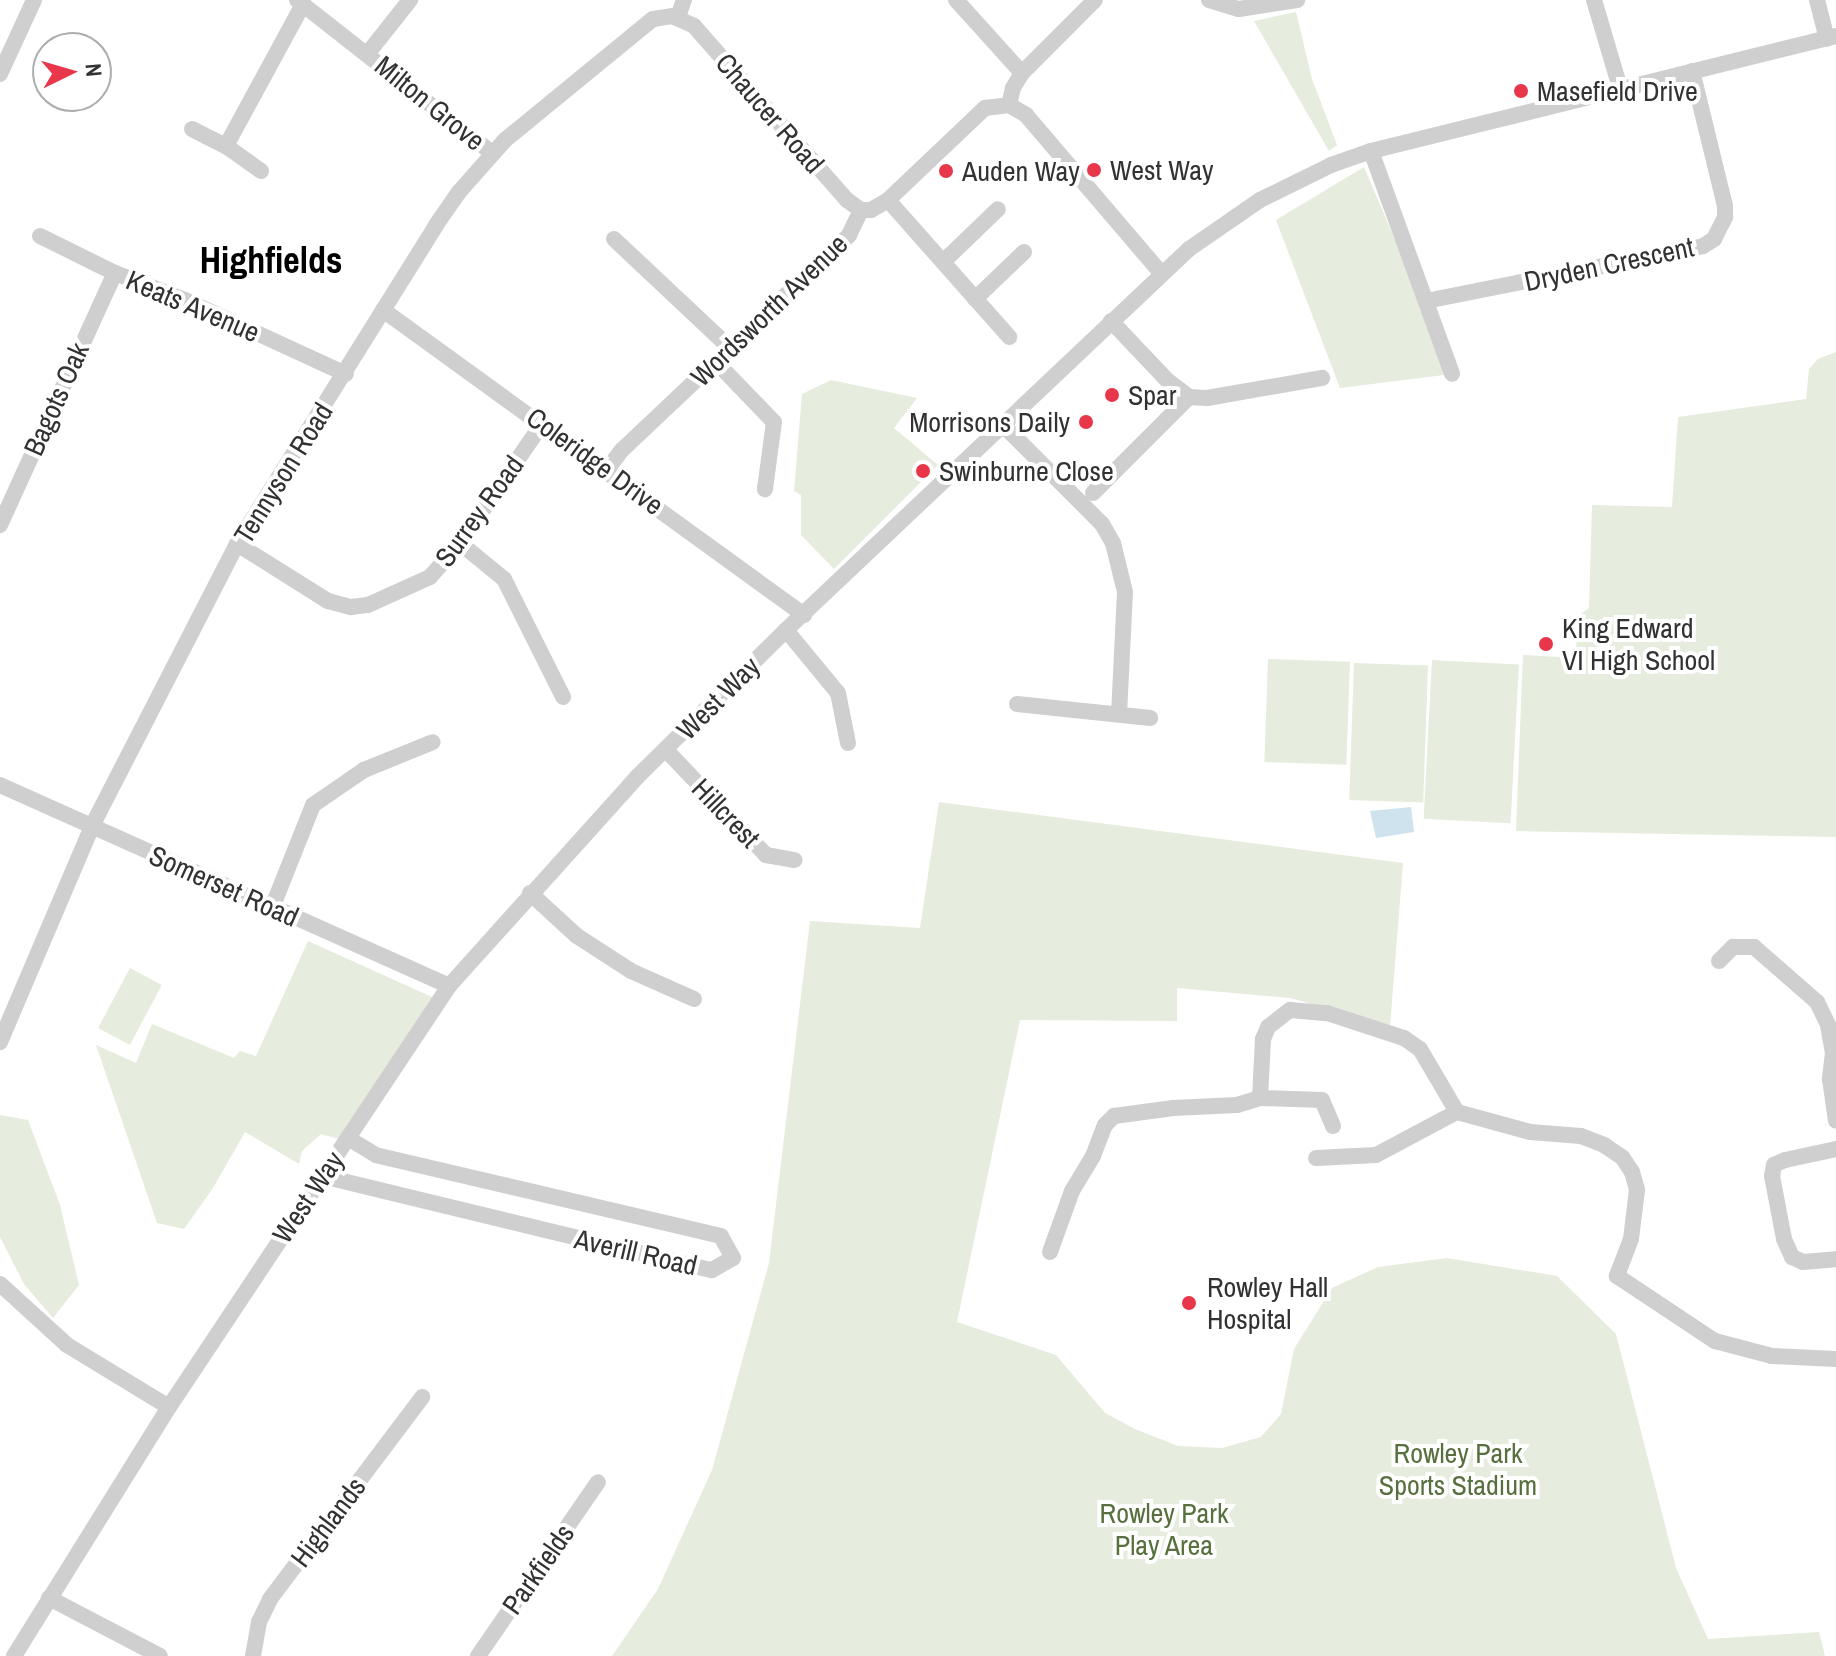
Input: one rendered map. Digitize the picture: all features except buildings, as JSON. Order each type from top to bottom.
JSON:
[{"type":"street","points":[[2,64],[34,0]]},
{"type":"street","name":"Milton Grove","points":[[368,53],[410,0]]},
{"type":"street","points":[[678,17],[684,0]]},
{"type":"street","points":[[956,0],[1022,73]]},
{"type":"street","points":[[1095,0],[1022,73],[1013,88],[1009,105],[1026,115],[1162,274]]},
{"type":"street","points":[[1209,0],[1239,9],[1297,0]]},
{"type":"street","points":[[1594,0],[1620,88]]},
{"type":"street","points":[[1817,0],[1832,37]]},
{"type":"street","name":"Milton Grove","points":[[226,146],[300,2],[492,153]]},
{"type":"street","name":"Tennyson Road","points":[[0,1042],[92,826],[237,544],[459,192],[492,153],[653,19],[678,17]]},
{"type":"street","name":"Chaucer Road","points":[[678,17],[694,26],[847,200],[861,210]]},
{"type":"street","name":"West Way","points":[[14,1656],[169,1407],[449,986],[530,893],[786,630],[1162,274],[1201,240],[1260,200],[1319,170],[1371,151],[1832,37]]},
{"type":"street","name":"Dryden Crescent","points":[[1426,301],[1703,246],[1714,239],[1725,217],[1725,206],[1692,71]]},
{"type":"street","name":"Wordsworth Avenue","points":[[606,471],[622,450],[849,235],[861,210],[871,210],[888,200],[985,108],[1009,105]]},
{"type":"street","points":[[192,129],[226,146],[261,171]]},
{"type":"street","points":[[1371,151],[1452,374]]},
{"type":"street","points":[[888,200],[1009,337]]},
{"type":"street","points":[[943,262],[998,209]]},
{"type":"street","name":"Keats Avenue","points":[[40,236],[115,273],[185,300],[346,374]]},
{"type":"street","points":[[614,239],[730,348]]},
{"type":"street","points":[[975,299],[1024,252]]},
{"type":"street","name":"Bagots Oak","points":[[0,525],[115,273]]},
{"type":"street","name":"Coleridge Drive","points":[[383,310],[804,615]]},
{"type":"street","points":[[1111,321],[1168,381],[1189,397],[1207,398],[1322,378]]},
{"type":"street","points":[[716,362],[774,422],[765,489]]},
{"type":"street","points":[[1093,493],[1189,397]]},
{"type":"street","name":"Surrey Road","points":[[237,544],[328,601],[351,607],[368,605],[430,577],[460,543],[542,424]]},
{"type":"street","points":[[1004,426],[1102,524],[1113,543],[1125,592],[1119,714]]},
{"type":"street","points":[[460,543],[504,579],[563,697]]},
{"type":"street","points":[[786,630],[838,693],[848,743]]},
{"type":"street","points":[[1017,704],[1150,718]]},
{"type":"street","points":[[272,908],[313,805],[364,770],[433,742]]},
{"type":"street","name":"Hillcrest","points":[[666,750],[766,855],[795,860]]},
{"type":"street","name":"Somerset Road","points":[[0,785],[449,986]]},
{"type":"street","points":[[530,893],[577,936],[631,971],[694,999]]},
{"type":"street","points":[[1719,961],[1733,947],[1754,947],[1817,1002],[1828,1025],[1833,1053],[1836,1121]]},
{"type":"street","points":[[1260,1098],[1263,1039],[1268,1027],[1290,1010],[1307,1009],[1390,1031],[1404,1038],[1420,1049],[1457,1112]]},
{"type":"street","points":[[1050,1252],[1072,1191],[1093,1156],[1105,1125],[1114,1116],[1173,1108],[1237,1105],[1260,1098],[1322,1100],[1333,1126]]},
{"type":"street","points":[[1316,1158],[1376,1155],[1457,1112],[1530,1132],[1581,1136],[1622,1157],[1632,1172],[1637,1212],[1617,1276],[1715,1341],[1772,1356],[1836,1359]]},
{"type":"street","name":"Averill Road","points":[[322,1176],[712,1270],[733,1258],[721,1236],[376,1155],[348,1138]]},
{"type":"street","points":[[1836,1149],[1785,1160],[1774,1165],[1772,1176],[1784,1239],[1792,1257],[1803,1262],[1836,1259]]},
{"type":"street","points":[[0,1284],[67,1345],[169,1407]]},
{"type":"street","name":"Highlands","points":[[253,1656],[259,1622],[270,1599],[422,1397]]},
{"type":"street","name":"Parkfields","points":[[478,1656],[598,1482]]},
{"type":"street","points":[[49,1598],[160,1656]]},
{"type":"green space","points":[[1296,12],[1312,79],[1337,145],[1329,151],[1254,21]]},
{"type":"green space","points":[[1364,167],[1452,374],[1340,388],[1276,220]]},
{"type":"green space","points":[[1836,352],[1836,837],[1516,831],[1523,655],[1576,658],[1577,617],[1589,608],[1592,505],[1672,507],[1678,417],[1806,399],[1809,369],[1818,359]]},
{"type":"green space","points":[[831,380],[917,398],[894,428],[938,465],[834,569],[801,535],[801,495],[794,491],[802,394]]},
{"type":"green space","points":[[1268,659],[1350,662],[1346,765],[1264,762]]},
{"type":"green space","points":[[1432,660],[1519,665],[1511,823],[1424,819]]},
{"type":"green space","points":[[1354,663],[1428,666],[1423,802],[1349,800]]},
{"type":"green space","name":"Rowley Park Sports Stadium","points":[[939,802],[1403,863],[1390,1026],[1290,998],[1177,988],[1177,1021],[1020,1020],[957,1322],[1056,1355],[1105,1413],[1135,1429],[1178,1446],[1222,1448],[1261,1437],[1281,1414],[1294,1349],[1332,1288],[1378,1267],[1447,1258],[1557,1276],[1616,1334],[1676,1568],[1708,1639],[1819,1632],[1825,1656],[612,1656],[658,1589],[712,1470],[769,1263],[810,921],[920,928]]},
{"type":"green space","points":[[308,941],[432,997],[339,1139],[321,1134],[302,1151],[299,1164],[245,1132],[213,1188],[184,1229],[157,1223],[96,1045],[136,1063],[152,1024],[234,1058],[240,1051],[256,1056]]},
{"type":"green space","points":[[130,968],[162,985],[130,1045],[98,1028]]},
{"type":"green space","points":[[0,1115],[28,1120],[60,1205],[79,1285],[53,1318],[24,1284],[0,1237]]},
{"type":"water","points":[[1411,807],[1414,832],[1376,838],[1370,811]]},
{"type":"place","name":"Masefield Drive","points":[[1521,91]]},
{"type":"place","name":"West Way","points":[[1094,170]]},
{"type":"place","name":"Auden Way","points":[[946,171]]},
{"type":"place","name":"Spar","points":[[1112,395]]},
{"type":"place","name":"Morrisons Daily","points":[[1086,422]]},
{"type":"place","name":"Swinburne Close","points":[[923,471]]},
{"type":"place","name":"King Edward VI High School","points":[[1546,644]]},
{"type":"place","name":"Rowley Hall Hospital","points":[[1189,1303]]},
{"type":"district","name":"Highfields","points":[[271,261]]},
{"type":"park label","name":"Rowley Park Play Area","points":[[1164,1529]]}]
